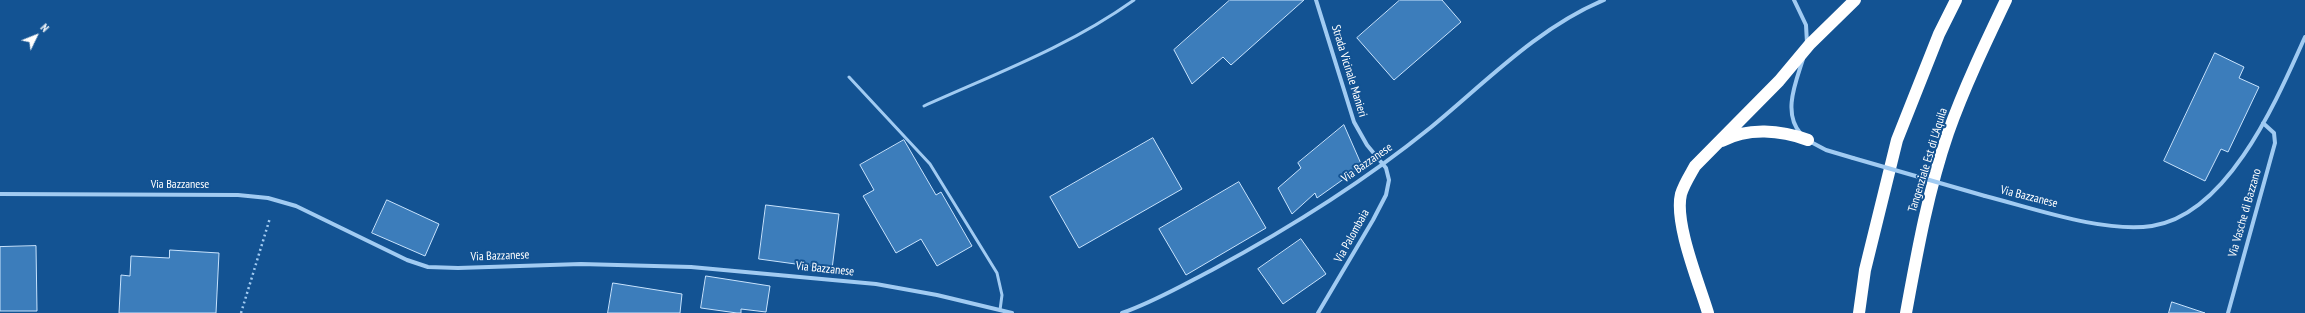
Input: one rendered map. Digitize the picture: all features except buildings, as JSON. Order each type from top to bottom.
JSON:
[{"type":"highway","points":[[1708,313],[1682,227],[1680,210],[1681,194],[1687,180],[1695,166],[1779,81],[1806,48],[1855,0]]},
{"type":"highway","points":[[1859,313],[1865,270],[1897,140],[1939,34],[1956,0]]},
{"type":"highway","name":"Tangenziale Est di L'Aquila","points":[[1906,313],[1920,235],[1948,134],[1984,46],[2006,0]]},
{"type":"highway","points":[[1716,144],[1736,135],[1757,131],[1786,134],[1808,140]]},
{"type":"street","name":"Strada Vicinale Manieri","points":[[1316,0],[1354,122],[1367,145],[1383,165]]},
{"type":"street","name":"Via Bazzanese","points":[[1122,313],[1159,298],[1252,248],[1317,209],[1383,165],[1541,36],[1570,17],[1604,0]]},
{"type":"street","name":"Via Bazzanese","points":[[1794,0],[1806,25],[1806,48],[1795,87],[1792,112],[1796,126],[1808,140],[1826,150],[1985,196],[2096,223],[2132,226],[2159,224],[2182,215],[2210,194],[2235,165],[2263,123],[2305,37]]},
{"type":"street","name":"Via Vasche di Bazzano","points":[[2228,313],[2275,143],[2273,131],[2263,123]]},
{"type":"street","name":"Via Palombaia","points":[[1318,313],[1386,195],[1389,175],[1383,165]]},
{"type":"street","name":"Via Bazzanese","points":[[0,194],[238,195],[275,200],[302,208],[407,260],[428,267],[458,268],[581,264],[691,267],[863,283],[923,292],[1012,313]]},
{"type":"lane","points":[[924,106],[1044,53],[1100,22],[1134,0]]},
{"type":"lane","points":[[849,77],[930,164],[998,273],[1002,295],[1000,310]]},
{"type":"path","points":[[241,313],[275,200]]}]
